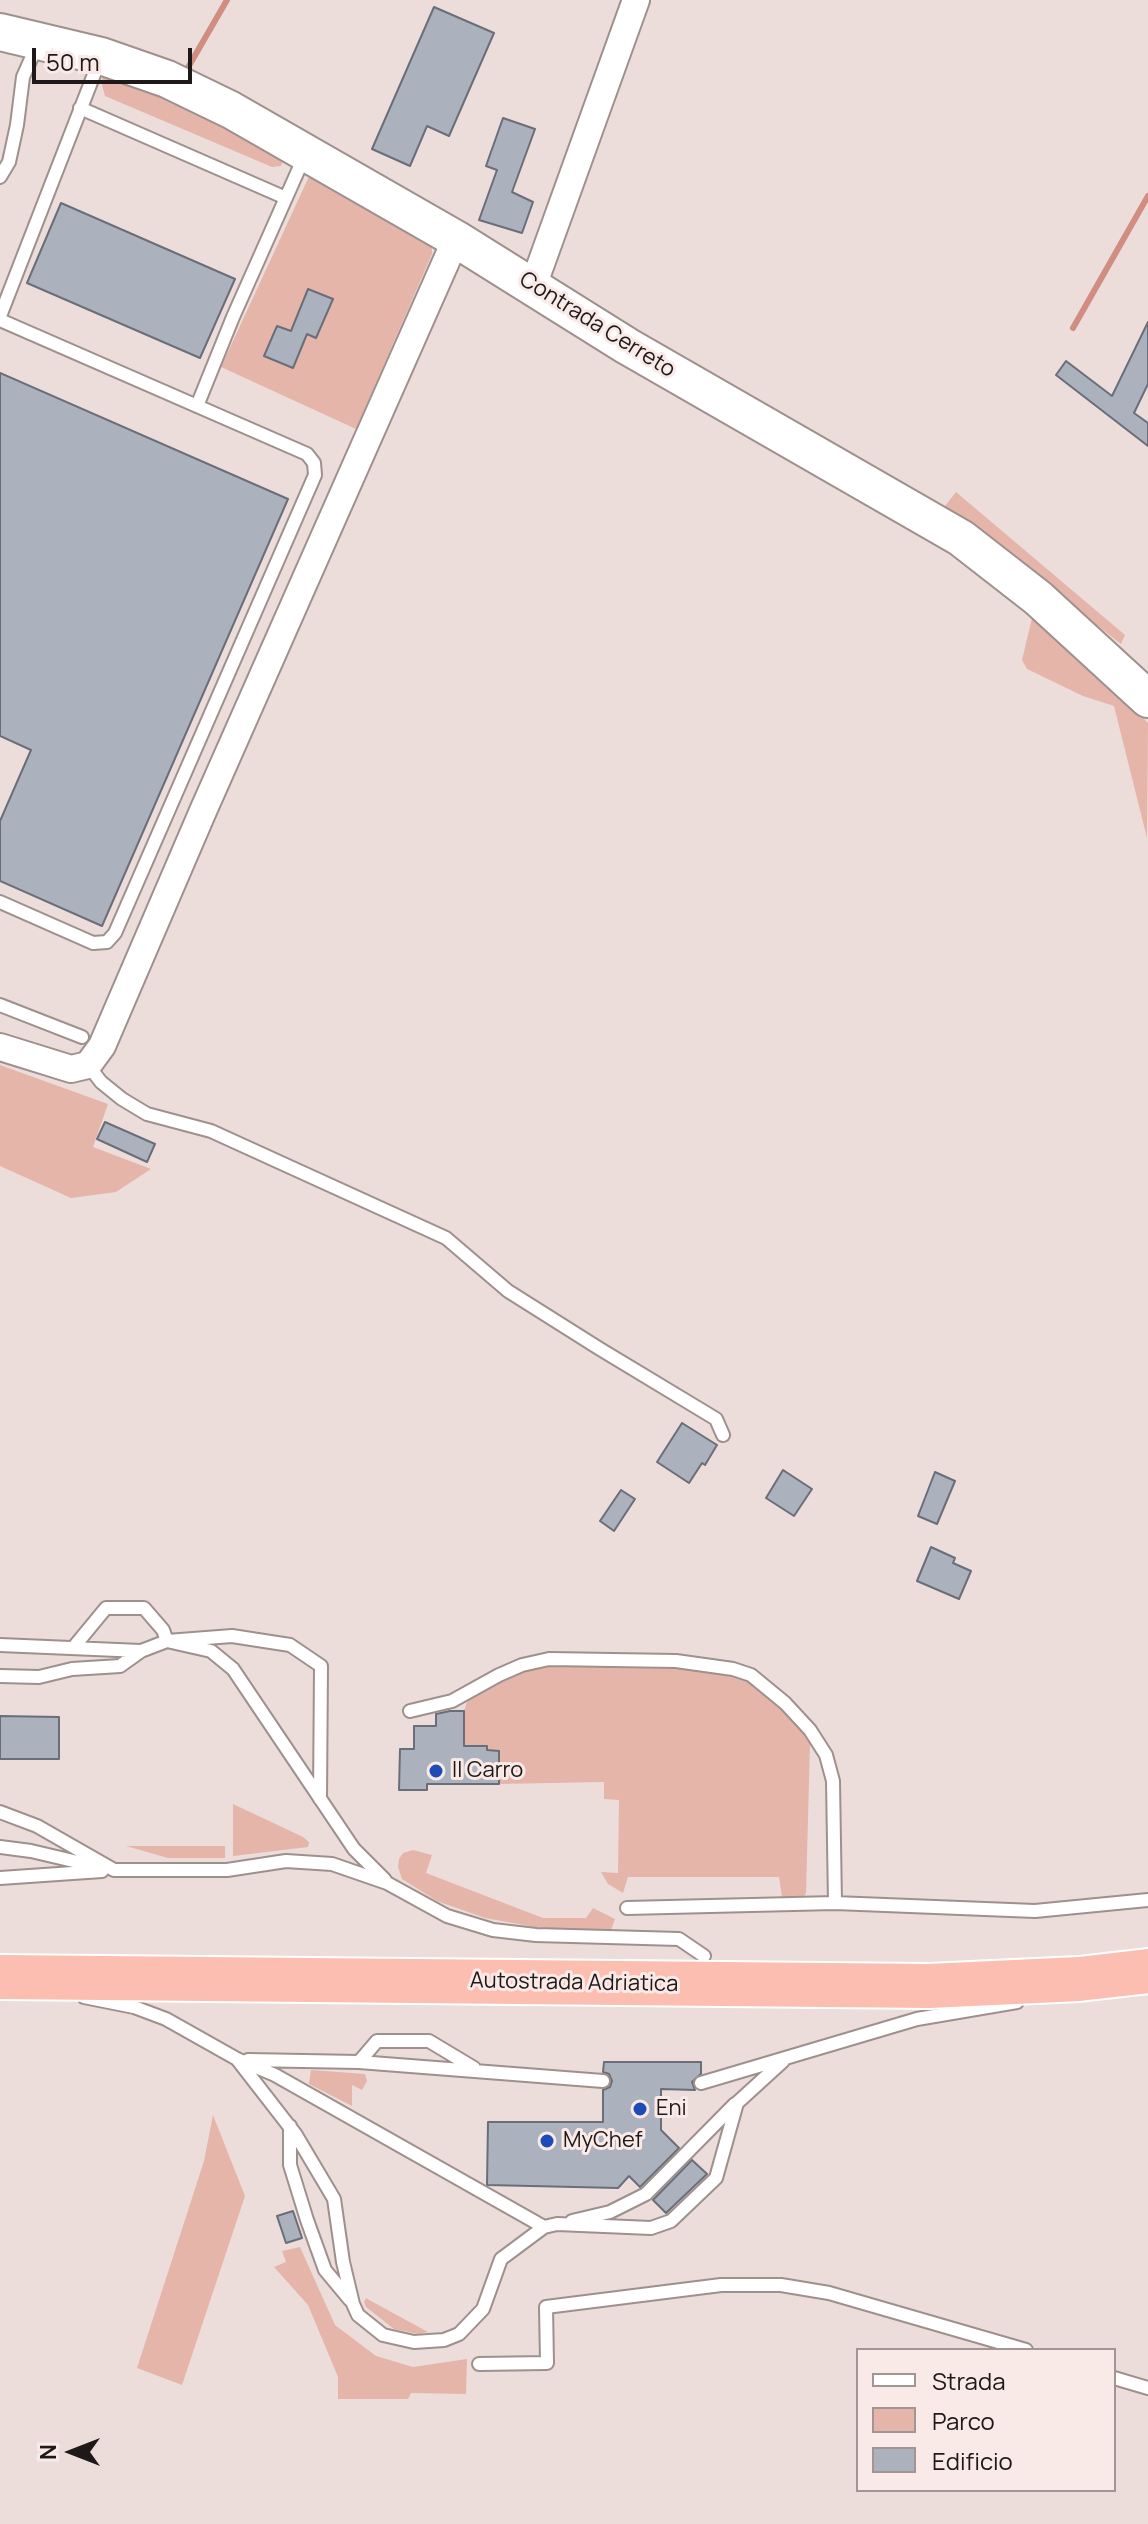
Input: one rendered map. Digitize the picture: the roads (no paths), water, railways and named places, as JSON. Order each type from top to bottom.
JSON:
[{"type":"highway","name":"Autostrada Adriatica","points":[[0,1948],[960,1956],[1148,1943]]},
{"type":"highway","name":"Autostrada Adriatica","points":[[0,1977],[929,1986],[1079,1979],[1148,1971]]},
{"type":"main road","name":"Contrada Cerreto","points":[[0,32],[101,56],[167,79],[231,110],[456,239],[627,346],[961,538],[1038,598],[1148,699]]},
{"type":"street","points":[[533,286],[636,0]]},
{"type":"street","points":[[0,1047],[62,1068],[88,1065],[102,1046],[209,796],[456,239]]},
{"type":"lane","points":[[0,177],[11,154],[23,77],[40,40]]},
{"type":"lane","points":[[0,902],[93,943],[107,942],[115,933],[315,475],[314,463],[307,454],[0,318],[101,56]]},
{"type":"lane","points":[[80,108],[286,198]]},
{"type":"lane","points":[[197,406],[233,317],[307,153]]},
{"type":"lane","points":[[0,1005],[82,1037]]},
{"type":"lane","points":[[88,1065],[101,1082],[147,1114],[211,1131],[446,1238],[508,1291],[716,1419],[723,1435]]},
{"type":"lane","points":[[73,1648],[106,1608],[144,1608],[163,1630],[167,1641]]},
{"type":"lane","points":[[0,1676],[39,1677],[72,1669],[120,1666],[141,1651],[167,1641],[232,1636],[290,1645],[321,1666],[320,1799]]},
{"type":"lane","points":[[167,1641],[211,1651],[233,1669],[354,1849],[387,1883]]},
{"type":"lane","points":[[0,1645],[141,1651]]},
{"type":"lane","points":[[410,1711],[452,1701],[522,1665],[549,1659],[676,1661],[733,1669],[751,1675],[802,1721],[826,1755],[833,1781],[835,1903]]},
{"type":"lane","points":[[0,1812],[37,1826],[114,1870]]},
{"type":"lane","points":[[0,1847],[114,1870]]},
{"type":"lane","points":[[0,1878],[114,1870],[227,1870],[286,1861],[332,1864],[387,1883],[447,1916],[493,1930],[527,1935],[679,1939],[704,1956]]},
{"type":"lane","points":[[627,1908],[835,1903],[1035,1911],[1148,1900]]},
{"type":"lane","points":[[66,1995],[107,2001],[159,2016],[237,2059],[275,2075],[551,2226],[651,2228],[671,2221],[716,2178],[737,2103]]},
{"type":"lane","points":[[701,2083],[917,2019],[1034,2001]]},
{"type":"lane","points":[[359,2062],[377,2041],[429,2041],[481,2071]]},
{"type":"lane","points":[[237,2059],[359,2062],[603,2081]]},
{"type":"lane","points":[[237,2059],[290,2126],[334,2199],[353,2304]]},
{"type":"lane","points":[[290,2126],[290,2165],[325,2270],[366,2324],[383,2335],[414,2342],[444,2340],[459,2334],[483,2309],[501,2259],[551,2226],[610,2212],[646,2194],[783,2061]]},
{"type":"lane","points":[[479,2364],[547,2363],[546,2307],[721,2285],[781,2285],[829,2293],[1019,2348]]},
{"type":"lane","points":[[1116,2379],[1148,2388]]},
{"type":"waterway","points":[[186,71],[227,0]]},
{"type":"waterway","points":[[1073,328],[1148,196]]},
{"type":"place","name":"Il Carro","points":[[436,1771]]},
{"type":"place","name":"Eni","points":[[640,2109]]},
{"type":"place","name":"MyChef","points":[[547,2141]]}]
